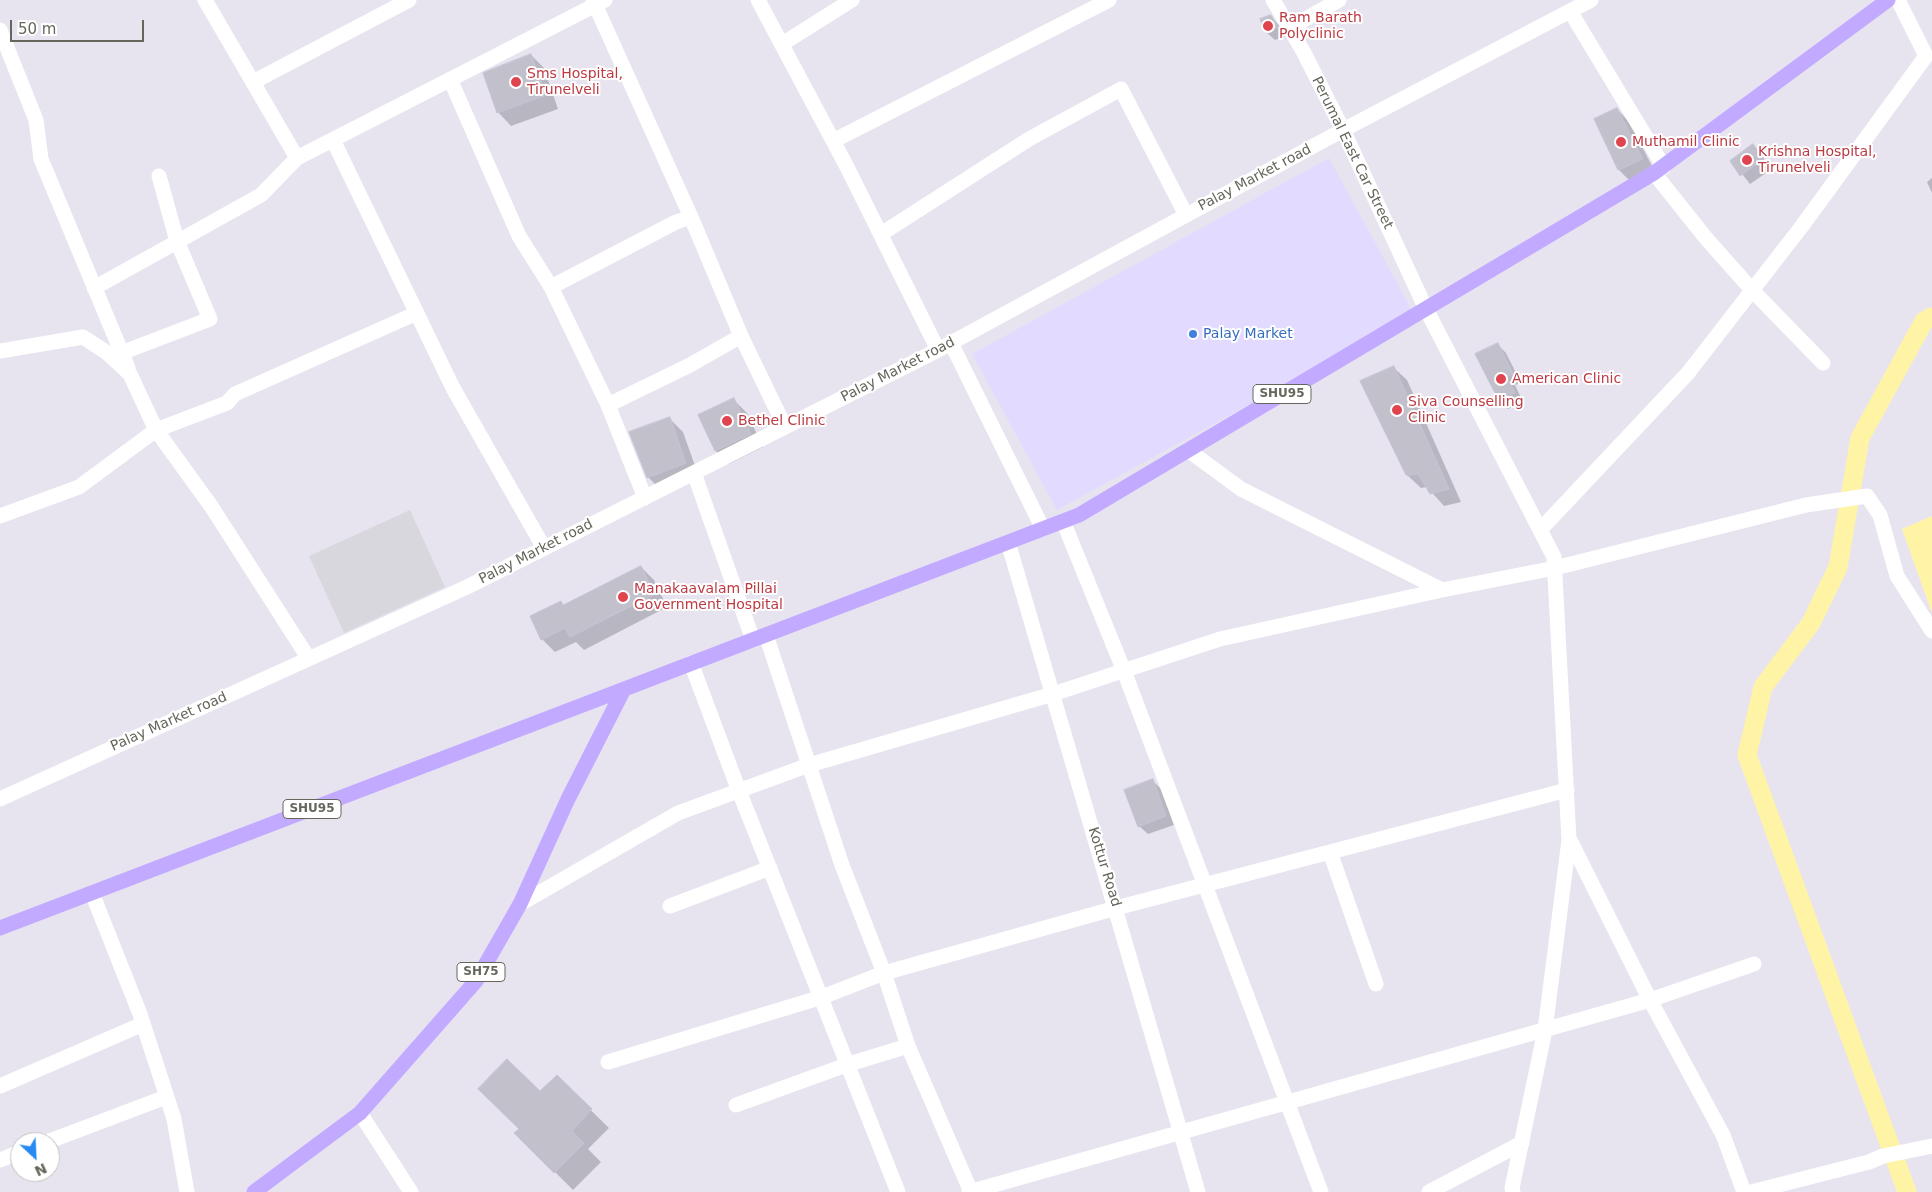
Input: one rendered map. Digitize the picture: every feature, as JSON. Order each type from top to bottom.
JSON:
[{"type":"main road","name":"SHU95","points":[[0,928],[1079,515],[1659,170],[1888,0]]},
{"type":"main road","name":"SH75","points":[[254,1192],[360,1113],[476,981],[520,904],[568,799],[624,689]]},
{"type":"street","points":[[205,0],[297,158]]},
{"type":"street","points":[[253,82],[409,0]]},
{"type":"street","points":[[758,0],[834,141],[881,234],[1043,528]]},
{"type":"street","points":[[782,44],[852,0]]},
{"type":"street","points":[[834,141],[1086,5],[1109,0]]},
{"type":"street","name":"Perumal East Car Street","points":[[1274,0],[1343,130],[1426,308],[1554,557],[1570,840]]},
{"type":"street","points":[[1290,28],[1339,0]]},
{"type":"street","name":"Palay Market road","points":[[0,799],[467,587],[645,498],[944,347],[1343,130],[1591,0]]},
{"type":"street","points":[[1540,530],[1688,373],[1929,63],[1898,0]]},
{"type":"street","points":[[94,288],[261,195],[297,158],[598,2],[741,336],[785,427]]},
{"type":"street","points":[[1570,11],[1659,170],[1705,238],[1752,290],[1823,363]]},
{"type":"street","points":[[0,30],[36,120],[41,160],[121,353],[156,430],[211,506],[309,659]]},
{"type":"street","points":[[450,79],[519,236],[550,287],[608,405],[645,498]]},
{"type":"street","points":[[881,234],[1029,139],[1121,89],[1186,215]]},
{"type":"street","points":[[332,140],[454,388],[544,548]]},
{"type":"street","points":[[121,353],[210,320],[178,241],[159,176]]},
{"type":"street","points":[[550,287],[676,222],[691,217]]},
{"type":"street","points":[[0,516],[79,488],[156,430],[228,403],[235,394],[417,313]]},
{"type":"street","points":[[608,405],[690,365],[741,336]]},
{"type":"street","points":[[0,351],[83,337],[106,352],[130,374]]},
{"type":"street","points":[[1188,450],[1241,488],[1442,590]]},
{"type":"street","points":[[694,473],[808,765],[842,865],[884,973],[908,1046],[970,1192],[1650,1000],[1754,964]]},
{"type":"street","points":[[520,904],[678,813],[808,765],[1053,694],[1220,639],[1442,590],[1555,568],[1806,505],[1866,496],[1880,515],[1898,576],[1932,631]]},
{"type":"street","points":[[1064,521],[1124,671],[1321,1192]]},
{"type":"street","name":"Kottur Road","points":[[1008,542],[1198,1192]]},
{"type":"street","points":[[691,663],[739,791],[849,1064],[898,1192]]},
{"type":"street","points":[[608,1062],[822,998],[884,973],[1116,908],[1567,790]]},
{"type":"street","points":[[1570,840],[1650,1000],[1723,1135],[1744,1192]]},
{"type":"street","points":[[1513,1192],[1546,1030],[1570,840]]},
{"type":"street","points":[[1330,852],[1376,984]]},
{"type":"street","points":[[670,906],[770,868]]},
{"type":"street","points":[[92,893],[143,1024],[174,1119],[182,1190]]},
{"type":"street","points":[[0,1086],[143,1024]]},
{"type":"street","points":[[736,1105],[849,1064],[908,1046]]},
{"type":"street","points":[[60,1137],[166,1097]]},
{"type":"street","points":[[360,1113],[411,1192]]},
{"type":"street","points":[[1429,1192],[1522,1143]]},
{"type":"street","points":[[1751,1192],[1869,1162],[1883,1156],[1932,1146]]},
{"type":"shaded area","name":"Palay Market","points":[[1329,158],[1414,314],[1057,510],[972,354]]},
{"type":"shaded area","points":[[410,510],[445,587],[344,633],[309,556]]},
{"type":"shaded area","points":[[1932,516],[1932,613],[1902,529]]},
{"type":"building","points":[[1271,15],[1278,27],[1265,32],[1260,19]]},
{"type":"building","points":[[531,54],[546,95],[497,113],[483,73]]},
{"type":"building","points":[[1617,108],[1643,159],[1618,170],[1594,119]]},
{"type":"building","points":[[1753,144],[1764,159],[1740,176],[1730,161]]},
{"type":"building","points":[[1498,343],[1513,374],[1507,377],[1515,393],[1499,401],[1475,354]]},
{"type":"building","points":[[1394,366],[1449,489],[1430,494],[1418,474],[1406,475],[1360,381]]},
{"type":"building","points":[[734,398],[751,434],[715,451],[698,415]]},
{"type":"building","points":[[670,417],[686,463],[647,478],[629,432]]},
{"type":"building","points":[[641,566],[655,594],[570,637],[565,628],[541,640],[530,616],[561,601],[563,605]]},
{"type":"building","points":[[1153,779],[1166,816],[1138,827],[1124,790]]},
{"type":"building","points":[[507,1059],[540,1091],[557,1075],[592,1109],[572,1131],[584,1143],[554,1173],[514,1133],[519,1129],[478,1089]]},
{"type":"waterway","points":[[1907,1192],[1747,755],[1763,687],[1811,623],[1838,567],[1860,438],[1924,321],[1932,317]]},
{"type":"place","name":"Ram Barath Polyclinic","points":[[1268,26]]},
{"type":"place","name":"Sms Hospital, Tirunelveli","points":[[516,82]]},
{"type":"place","name":"Muthamil Clinic","points":[[1621,142]]},
{"type":"place","name":"Krishna Hospital, Tirunelveli","points":[[1747,160]]},
{"type":"place","name":"Palay Market","points":[[1193,334]]},
{"type":"place","name":"American Clinic","points":[[1501,379]]},
{"type":"place","name":"Siva Counselling Clinic","points":[[1397,410]]},
{"type":"place","name":"Bethel Clinic","points":[[727,421]]},
{"type":"place","name":"Manakaavalam Pillai Government Hospital","points":[[623,597]]}]
